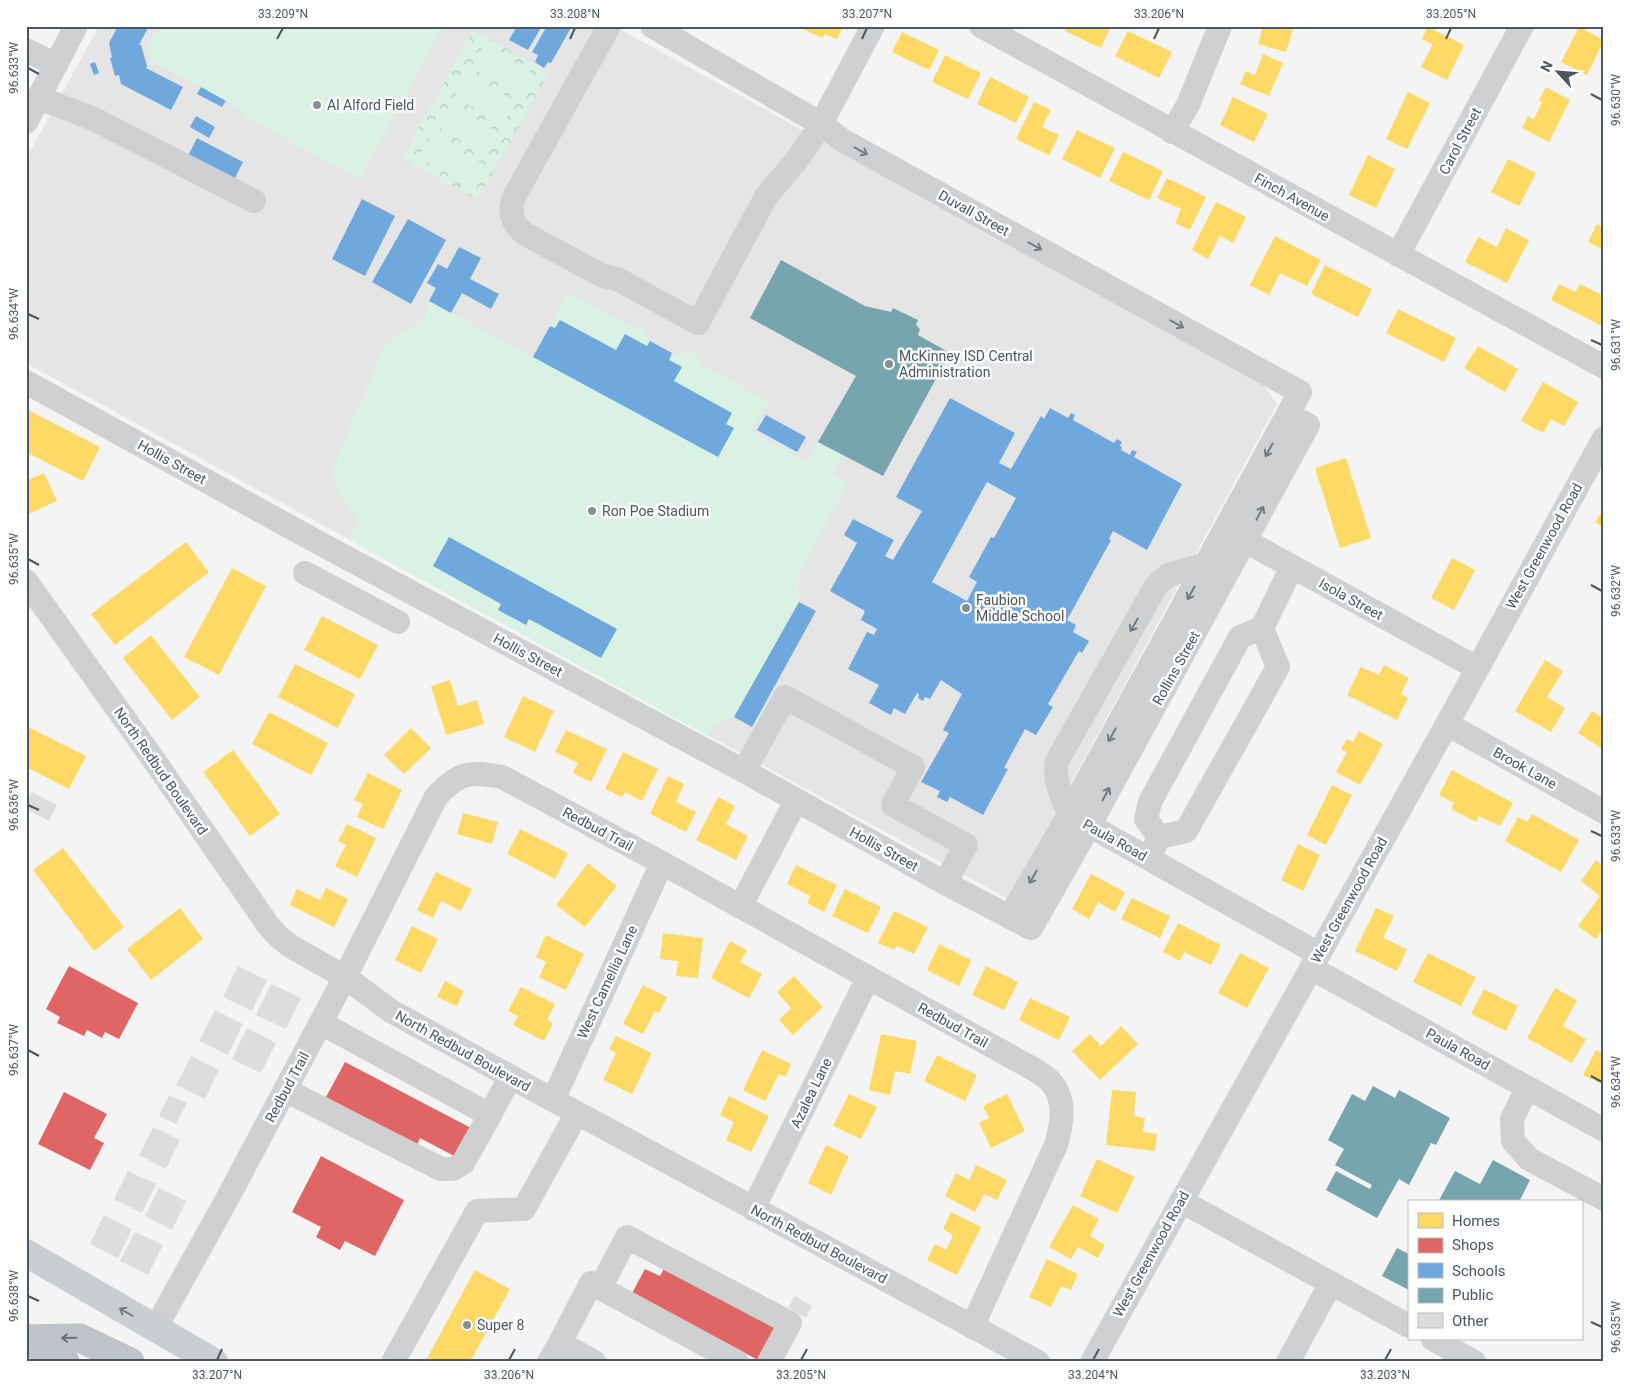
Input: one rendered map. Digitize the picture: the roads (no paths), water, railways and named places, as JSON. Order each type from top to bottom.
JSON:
[{"type":"highway","points":[[26,1339],[80,1338],[130,1362]]},
{"type":"highway","points":[[26,1339],[65,1362]]},
{"type":"main road","points":[[26,1253],[214,1362]]},
{"type":"street","points":[[26,122],[76,26]]},
{"type":"street","points":[[609,26],[515,195],[512,202],[511,216],[516,226],[525,234],[604,276],[617,278],[698,323],[767,195],[797,160],[821,124],[872,26]]},
{"type":"street","name":"Duvall Street","points":[[652,26],[821,124],[842,140],[1300,392]]},
{"type":"street","name":"Finch Avenue","points":[[981,26],[1604,367]]},
{"type":"street","points":[[1172,132],[1188,105],[1220,26]]},
{"type":"street","name":"Carol Street","points":[[1398,255],[1522,26]]},
{"type":"street","points":[[26,50],[56,65]]},
{"type":"street","points":[[39,98],[94,119],[254,201]]},
{"type":"street","name":"Hollis Street","points":[[26,382],[744,771],[944,883],[1021,923]]},
{"type":"street","name":"Rollins Street","points":[[1021,923],[1089,826],[1235,535],[1300,392]]},
{"type":"street","name":"West Greenwood Road","points":[[1092,1362],[1604,438]]},
{"type":"street","name":"Rollins Street","points":[[1021,923],[1069,814],[1206,564],[1235,535]]},
{"type":"street","name":"Isola Street","points":[[1235,535],[1477,668]]},
{"type":"street","points":[[1069,814],[1055,777],[1057,762],[1063,749],[1156,586],[1168,575],[1206,564]]},
{"type":"street","points":[[1159,838],[1146,819],[1150,802],[1240,637],[1262,628],[1292,566]]},
{"type":"street","points":[[305,573],[398,622]]},
{"type":"street","name":"North Redbud Boulevard","points":[[26,581],[157,764],[268,925],[290,946],[345,978],[392,1010],[510,1077],[1038,1362]]},
{"type":"street","points":[[1149,858],[1159,838],[1186,831],[1278,667],[1262,628]]},
{"type":"street","points":[[744,771],[785,697],[913,767],[893,805],[966,845],[944,883]]},
{"type":"street","name":"Brook Lane","points":[[1447,724],[1604,812]]},
{"type":"street","name":"Redbud Trail","points":[[155,1329],[224,1206],[345,978],[436,797],[446,785],[458,777],[472,774],[502,777],[662,863],[1037,1071],[1050,1081],[1059,1096],[1062,1112],[1061,1128],[1056,1145],[972,1327]]},
{"type":"street","points":[[740,907],[796,800]]},
{"type":"street","name":"Paula Road","points":[[1069,814],[1149,858],[1315,961],[1527,1088],[1604,1130]]},
{"type":"street","name":"West Camellia Lane","points":[[552,1100],[662,863]]},
{"type":"street","name":"Azalea Lane","points":[[754,1209],[868,978]]},
{"type":"street","points":[[321,1023],[490,1115]]},
{"type":"street","points":[[285,1090],[440,1169],[453,1169],[462,1163],[510,1077]]},
{"type":"street","points":[[1527,1088],[1512,1119],[1513,1140],[1529,1159],[1580,1188],[1604,1199]]},
{"type":"street","points":[[393,1362],[477,1211],[524,1209],[577,1113]]},
{"type":"street","points":[[1181,1201],[1408,1325]]},
{"type":"street","points":[[600,1288],[627,1237],[790,1323],[769,1362]]},
{"type":"street","points":[[594,1362],[554,1352],[592,1283],[737,1362]]},
{"type":"street","points":[[1288,1362],[1331,1284]]},
{"type":"street","points":[[1435,1340],[1474,1362]]},
{"type":"place","name":"Al Alford Field","points":[[317,105]]},
{"type":"place","name":"McKinney ISD Central Administration","points":[[889,364]]},
{"type":"place","name":"Ron Poe Stadium","points":[[592,511]]},
{"type":"place","name":"Faubion Middle School","points":[[966,608]]},
{"type":"place","name":"Super 8","points":[[467,1325]]}]
